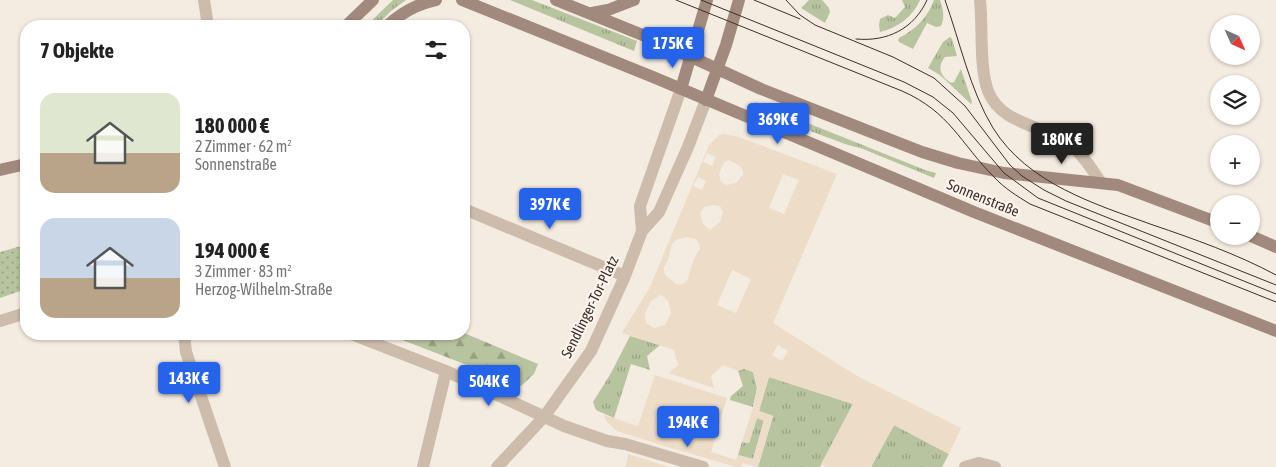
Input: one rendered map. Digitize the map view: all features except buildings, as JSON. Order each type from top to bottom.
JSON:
[{"type":"main road","points":[[352,20],[373,0]]},
{"type":"main road","points":[[395,20],[410,8],[424,2],[436,0]]},
{"type":"main road","name":"Sonnenstraße","points":[[462,0],[1069,250],[1276,331]]},
{"type":"main road","name":"Sonnenstraße","points":[[556,0],[691,56],[760,89],[922,152],[1004,174],[1101,183],[1130,189],[1210,220]]},
{"type":"main road","points":[[591,13],[608,10],[634,0]]},
{"type":"main road","points":[[681,89],[707,0]]},
{"type":"main road","points":[[706,100],[738,0]]},
{"type":"main road","points":[[0,170],[20,165]]},
{"type":"main road","points":[[1260,240],[1276,247]]},
{"type":"street","points":[[204,0],[207,20]]},
{"type":"street","points":[[980,0],[985,74],[988,90],[994,102],[1012,117],[1068,143],[1083,158],[1101,183]]},
{"type":"street","name":"Sendlinger-Tor-Platz","points":[[642,231],[640,206],[681,89]]},
{"type":"street","name":"Sendlinger-Tor-Platz","points":[[497,467],[544,417],[591,351],[625,276],[642,231],[658,212],[688,147],[706,100]]},
{"type":"street","points":[[470,211],[625,276]]},
{"type":"street","points":[[0,321],[20,315]]},
{"type":"street","points":[[185,340],[186,352],[225,467]]},
{"type":"street","points":[[366,340],[446,371],[564,426],[664,461],[703,467]]},
{"type":"street","points":[[423,467],[446,371]]},
{"type":"street","points":[[966,467],[979,463],[995,467]]},
{"type":"green space","points":[[393,0],[406,0],[382,20],[372,20]]},
{"type":"green space","points":[[510,0],[532,0],[637,41],[634,51]]},
{"type":"green space","points":[[809,0],[822,0],[829,8],[830,12],[825,23],[801,8]]},
{"type":"green space","points":[[902,0],[920,0],[913,12],[904,21],[880,32],[880,19],[888,15],[895,18],[905,7]]},
{"type":"green space","points":[[934,0],[940,0],[942,7],[941,26],[936,27],[927,23],[913,49],[899,42],[899,38],[916,27],[925,17]]},
{"type":"green space","points":[[950,37],[957,56],[945,57],[940,68],[941,72],[952,83],[961,69],[972,102],[971,104],[940,75],[928,68],[943,42]]},
{"type":"green space","points":[[755,102],[936,173],[934,178],[863,149],[752,109]]},
{"type":"green space","points":[[20,246],[20,291],[0,298],[0,252]]},
{"type":"green space","points":[[470,336],[538,364],[534,374],[521,386],[402,340],[470,340]]},
{"type":"green space","points":[[630,336],[660,345],[647,356],[650,370],[631,364],[614,418],[596,410],[593,402],[611,373]]},
{"type":"green space","points":[[744,368],[753,372],[757,388],[753,407],[730,400],[731,396],[743,386],[738,371]]},
{"type":"green space","points":[[769,377],[853,404],[820,467],[758,467],[773,416],[759,411]]},
{"type":"green space","points":[[757,418],[764,420],[753,459],[738,455],[742,442],[749,443]]},
{"type":"green space","points":[[894,425],[949,454],[942,467],[871,467]]},
{"type":"shaded area","points":[[725,134],[739,137],[837,174],[773,323],[857,376],[961,428],[949,454],[894,425],[871,467],[827,467],[821,464],[853,404],[769,377],[759,411],[773,416],[758,467],[743,463],[741,467],[736,467],[668,447],[617,431],[607,422],[604,415],[638,426],[655,375],[727,398],[711,452],[736,460],[738,455],[753,459],[764,421],[757,418],[749,443],[742,442],[757,388],[753,372],[744,369],[738,371],[723,365],[711,376],[714,388],[669,373],[678,365],[674,350],[622,333],[650,287],[709,145],[719,135]],"holes":[[[707,153],[716,157],[712,166],[703,162]],[[729,160],[740,166],[743,175],[736,183],[727,185],[721,182],[719,174],[722,166]],[[783,174],[799,180],[784,214],[769,208]],[[698,177],[706,181],[702,190],[693,186]],[[713,205],[720,206],[723,212],[720,222],[710,230],[703,224],[700,213],[704,207]],[[687,237],[696,239],[699,243],[700,248],[694,259],[687,281],[683,284],[676,284],[664,272],[672,244],[678,239]],[[732,270],[751,279],[736,313],[717,305]],[[660,295],[663,296],[669,302],[671,313],[665,325],[654,328],[646,323],[645,313],[651,301]],[[778,345],[788,351],[782,361],[772,355]]]},
{"type":"shaded area","points":[[628,454],[663,465],[669,467],[626,467]]},
{"type":"tram line","points":[[676,0],[918,99],[943,118],[998,181],[1030,204],[1276,302]]},
{"type":"tram line","points":[[701,0],[904,82],[933,97],[953,113],[1004,173],[1038,198],[1276,294]]},
{"type":"tram line","points":[[754,0],[800,19]]},
{"type":"tram line","points":[[786,0],[800,15],[815,25],[893,57],[934,78],[965,106],[1010,165],[1022,176],[1044,190],[1066,201],[1276,285]]},
{"type":"tram line","points":[[856,39],[878,38],[898,32],[915,19],[927,0]]},
{"type":"tram line","points":[[945,0],[972,82],[985,113],[993,128],[1025,164],[1064,190],[1086,200],[1215,247],[1276,275]]}]
